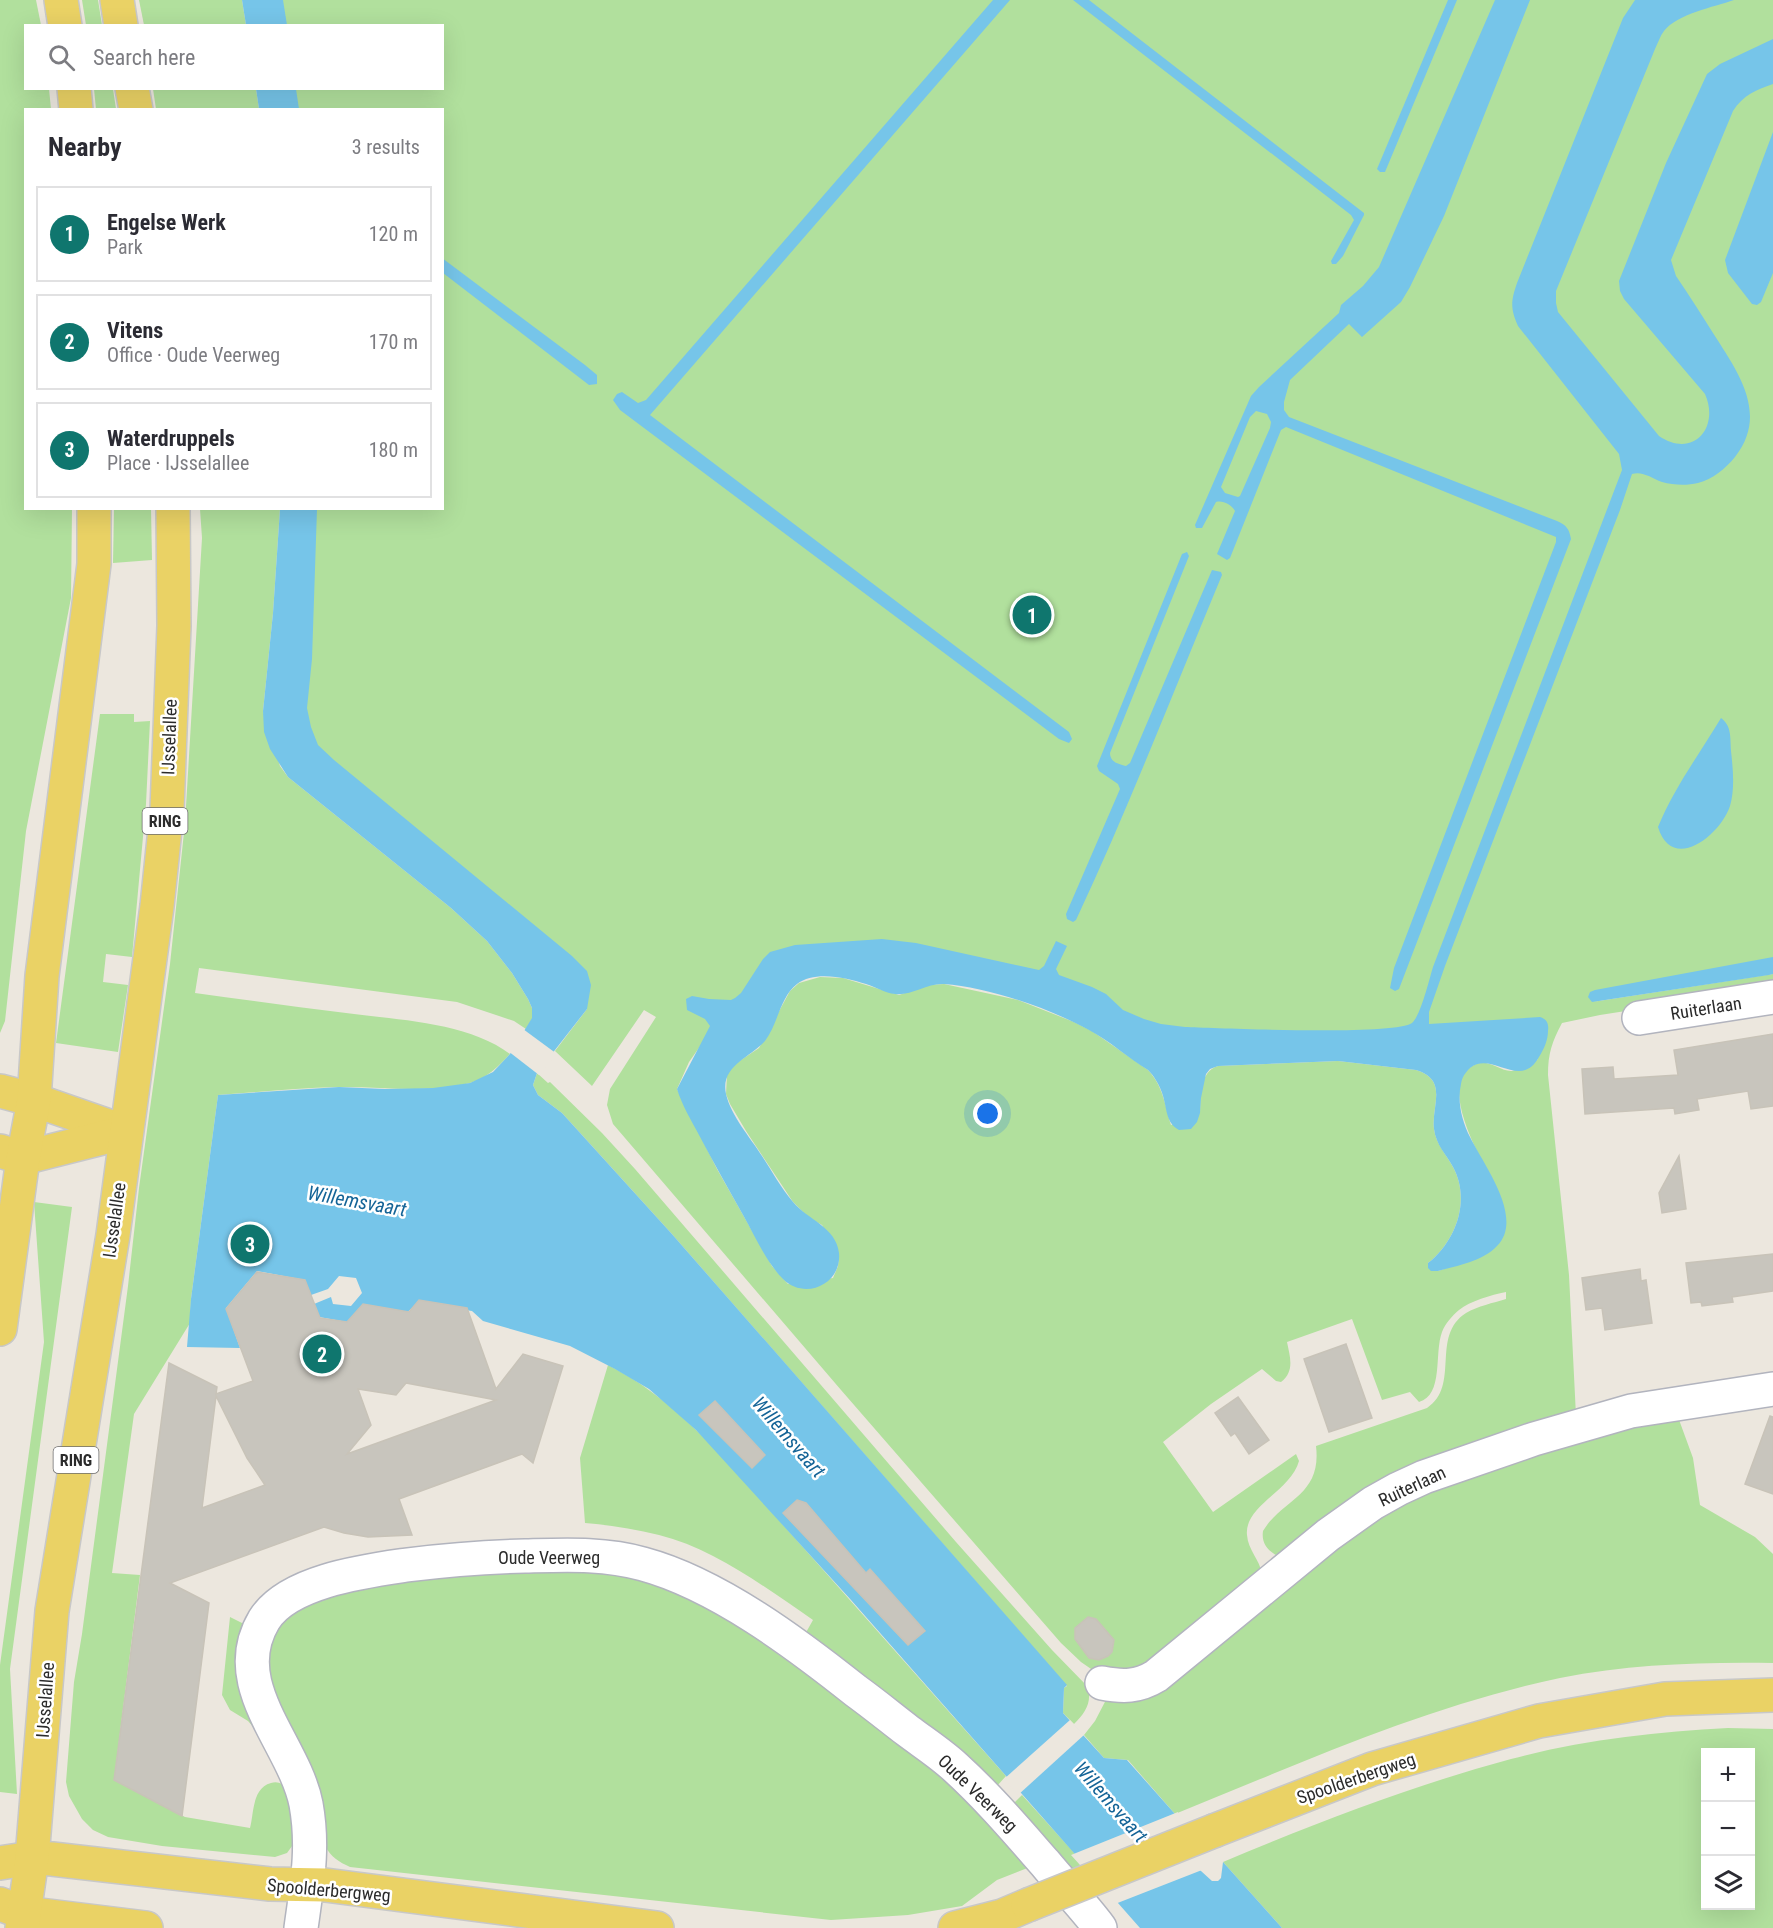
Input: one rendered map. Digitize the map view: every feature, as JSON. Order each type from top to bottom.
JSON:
[{"type":"main road","points":[[61,0],[65,24]]},
{"type":"main road","points":[[117,0],[121,24]]},
{"type":"main road","points":[[74,90],[76,108]]},
{"type":"main road","points":[[132,90],[135,108]]},
{"type":"main road","points":[[0,1329],[12,1154],[34,1100],[42,976],[94,564],[94,510]]},
{"type":"main road","name":"IJsselallee","points":[[15,1915],[16,1861],[52,1611],[113,1235],[157,906],[166,810],[174,626],[173,510]]},
{"type":"main road","points":[[0,1091],[34,1100],[126,1132]]},
{"type":"main road","points":[[12,1154],[126,1132]]},
{"type":"main road","name":"Spoolderbergweg","points":[[955,1928],[1002,1916],[1372,1769],[1539,1721],[1665,1699],[1773,1695]]},
{"type":"main road","name":"Spoolderbergweg","points":[[16,1861],[270,1884],[325,1885],[657,1928]]},
{"type":"main road","points":[[15,1915],[146,1928]]},
{"type":"street","name":"Ruiterlaan","points":[[1639,1018],[1773,997]]},
{"type":"street","name":"Ruiterlaan","points":[[1102,1683],[1129,1686],[1146,1682],[1156,1676],[1328,1536],[1373,1503],[1416,1481],[1534,1439],[1631,1411],[1773,1389]]},
{"type":"street","name":"Oude Veerweg","points":[[301,1928],[310,1862],[305,1803],[297,1773],[260,1702],[252,1676],[252,1656],[256,1637],[263,1621],[272,1610],[301,1591],[357,1572],[477,1558],[571,1554],[642,1563],[676,1575],[711,1592],[806,1651],[952,1764],[968,1779],[992,1802],[1100,1928]]},
{"type":"green space","points":[[0,0],[36,0],[41,24],[24,24],[24,90],[49,90],[51,108],[24,108],[24,510],[72,510],[71,598],[26,831],[5,1021],[0,1033]]},
{"type":"green space","points":[[82,0],[98,0],[102,24],[86,24]]},
{"type":"green space","points":[[139,0],[242,0],[246,24],[144,24]]},
{"type":"green space","points":[[262,0],[1773,0],[1773,967],[1592,1002],[1773,974],[1773,988],[1562,1023],[1556,1036],[1551,1048],[1548,1075],[1569,1275],[1576,1416],[1280,1557],[1267,1547],[1263,1540],[1263,1531],[1271,1520],[1307,1486],[1313,1476],[1316,1463],[1316,1446],[1427,1408],[1437,1399],[1442,1387],[1447,1347],[1455,1323],[1466,1313],[1506,1299],[1506,1292],[1469,1304],[1449,1320],[1443,1329],[1440,1341],[1437,1372],[1432,1391],[1427,1398],[1419,1402],[1410,1392],[1382,1400],[1352,1319],[1287,1342],[1290,1368],[1281,1382],[1276,1381],[1262,1369],[1211,1404],[1163,1442],[1213,1512],[1296,1454],[1299,1461],[1294,1472],[1253,1515],[1248,1525],[1248,1540],[1262,1574],[1144,1670],[1094,1671],[1061,1643],[613,1124],[607,1105],[610,1089],[656,1017],[644,1010],[592,1086],[555,1051],[587,1009],[297,755],[296,510],[444,510],[444,108],[276,108],[273,90],[444,90],[444,24],[265,24]],"holes":[[[816,958],[1073,1001],[1179,1050],[1538,1059],[1512,1071],[1486,1063],[1476,1064],[1464,1074],[1459,1089],[1461,1108],[1467,1128],[1501,1198],[1482,1256],[1438,1271],[1428,1263],[1438,1254],[1453,1232],[1458,1219],[1461,1193],[1453,1167],[1435,1134],[1435,1087],[1426,1074],[1416,1070],[1338,1061],[1218,1066],[1207,1073],[1204,1079],[1200,1113],[1171,1125],[1160,1089],[1148,1070],[1092,1031],[1018,1000],[944,984],[928,985],[899,995],[843,978],[820,977],[799,983],[790,991],[759,1048],[735,1064],[727,1074],[726,1094],[746,1131],[793,1202],[809,1218],[822,1225],[839,1254],[838,1266],[833,1278],[788,1284],[772,1266],[717,1169],[677,1089],[689,1062],[703,1042]]]},
{"type":"green space","points":[[94,90],[113,90],[116,108],[96,108]]},
{"type":"green space","points":[[153,90],[256,90],[259,108],[156,108]]},
{"type":"green space","points":[[114,510],[151,510],[152,560],[113,563]]},
{"type":"green space","points":[[200,510],[280,510],[263,711],[280,766],[288,777],[451,908],[487,941],[512,973],[532,1008],[532,1019],[526,1029],[514,1021],[457,1002],[199,968],[195,993],[431,1024],[474,1035],[510,1054],[497,1068],[482,1078],[454,1086],[421,1089],[353,1087],[293,1089],[218,1095],[191,1299],[190,1323],[134,1414],[112,1573],[140,1575],[114,1780],[185,1817],[250,1828],[260,1790],[271,1783],[282,1784],[288,1788],[295,1842],[287,1853],[275,1857],[162,1846],[108,1837],[93,1830],[82,1819],[69,1796],[66,1782],[74,1682],[170,964],[185,823],[202,538]]},
{"type":"green space","points":[[100,714],[134,714],[134,722],[150,721],[146,804],[132,957],[106,954],[103,982],[128,985],[118,1052],[56,1043]]},
{"type":"green space","points":[[537,1073],[548,1083],[550,1082],[635,1169],[956,1542],[1088,1687],[1087,1707],[1074,1724],[1063,1713],[1064,1688],[1067,1686],[671,1233],[562,1113],[538,1095],[533,1085]]},
{"type":"green space","points":[[34,1202],[72,1207],[10,1669],[17,1794],[0,1792],[0,1665],[44,1342]]},
{"type":"green space","points":[[608,1365],[659,1397],[725,1459],[1006,1776],[997,1786],[804,1636],[813,1620],[758,1583],[720,1560],[680,1541],[641,1531],[585,1523],[580,1458]]},
{"type":"green space","points":[[1678,1417],[1693,1458],[1700,1505],[1755,1537],[1773,1554],[1773,1663],[1640,1667],[1587,1673],[1510,1690],[1365,1737],[1175,1814],[1128,1760],[1104,1758],[1084,1735],[1095,1721],[1107,1698],[1366,1524],[1427,1492],[1611,1430]]},
{"type":"green space","points":[[496,1570],[611,1572],[663,1584],[724,1616],[949,1775],[1030,1867],[997,1880],[962,1906],[908,1915],[831,1920],[350,1867],[342,1863],[325,1846],[263,1678],[273,1629],[301,1604],[360,1586]]},
{"type":"green space","points":[[230,1617],[248,1626],[256,1730],[248,1721],[230,1710],[222,1695]]},
{"type":"green space","points":[[1728,1728],[1773,1729],[1773,1928],[1282,1928],[1223,1862],[1366,1806],[1475,1769],[1538,1752],[1646,1735]]},
{"type":"green space","points":[[1022,1795],[1106,1888],[1087,1897],[1013,1804]]},
{"type":"water","points":[[242,0],[283,0],[287,24],[246,24]]},
{"type":"water","points":[[993,0],[1010,0],[650,415],[1069,732],[1072,739],[1069,743],[1059,739],[620,410],[613,400],[617,394],[622,392],[638,403],[646,400]]},
{"type":"water","points":[[1073,0],[1089,0],[1364,213],[1343,256],[1336,264],[1332,264],[1331,261],[1354,220],[1351,215]]},
{"type":"water","points":[[1448,0],[1457,0],[1385,172],[1380,172],[1377,169]]},
{"type":"water","points":[[1495,0],[1530,0],[1444,216],[1401,302],[1362,337],[1349,324],[1290,380],[1284,402],[1284,410],[1289,417],[1557,521],[1567,527],[1571,539],[1399,989],[1395,991],[1390,988],[1394,968],[1556,537],[1286,427],[1281,430],[1230,558],[1227,560],[1217,554],[1235,511],[1232,507],[1224,502],[1216,502],[1202,528],[1196,528],[1195,525],[1251,396],[1339,313],[1341,305],[1363,286],[1379,267]],"holes":[[[1256,411],[1267,414],[1271,422],[1270,428],[1240,496],[1225,493],[1221,487],[1250,417]]]},
{"type":"water","points":[[1635,0],[1734,0],[1706,8],[1678,20],[1661,35],[1556,291],[1558,312],[1659,436],[1671,442],[1683,444],[1692,442],[1700,436],[1709,418],[1709,407],[1705,394],[1624,299],[1619,281],[1666,163],[1707,74],[1720,64],[1773,39],[1773,84],[1750,94],[1733,111],[1671,260],[1676,276],[1740,378],[1750,409],[1749,425],[1745,441],[1735,457],[1709,479],[1689,485],[1662,482],[1643,474],[1632,474],[1429,1012],[1429,1024],[1540,1017],[1548,1024],[1545,1044],[1539,1057],[1531,1066],[1523,1071],[1515,1071],[1487,1063],[1479,1064],[1468,1070],[1461,1082],[1460,1104],[1465,1124],[1492,1176],[1504,1206],[1506,1221],[1504,1234],[1497,1246],[1485,1256],[1461,1265],[1438,1271],[1431,1271],[1428,1268],[1428,1263],[1438,1254],[1453,1232],[1458,1219],[1461,1193],[1453,1167],[1435,1135],[1435,1087],[1426,1074],[1416,1070],[1338,1061],[1218,1066],[1210,1069],[1206,1074],[1197,1122],[1191,1129],[1179,1130],[1169,1120],[1163,1096],[1148,1070],[1097,1034],[1056,1014],[999,994],[961,986],[938,984],[895,994],[850,980],[822,976],[804,980],[791,989],[765,1041],[732,1069],[725,1084],[728,1102],[736,1118],[784,1191],[799,1208],[827,1230],[837,1244],[838,1264],[835,1273],[828,1281],[811,1289],[801,1289],[792,1285],[783,1279],[771,1265],[761,1248],[681,1101],[677,1089],[710,1026],[705,1019],[687,1010],[686,999],[692,996],[709,999],[731,1000],[735,998],[770,952],[795,945],[882,939],[916,943],[1039,970],[1044,966],[1056,941],[1067,946],[1056,969],[1059,975],[1106,994],[1123,1010],[1161,1024],[1203,1028],[1341,1030],[1398,1027],[1412,1023],[1415,1019],[1622,470],[1619,454],[1518,326],[1512,305],[1517,283],[1623,18]]},
{"type":"water","points":[[256,90],[296,90],[299,108],[259,108]]},
{"type":"water","points":[[1773,132],[1773,273],[1761,302],[1757,305],[1752,304],[1728,273],[1725,260]]},
{"type":"water","points":[[444,259],[597,375],[597,384],[589,385],[444,274]]},
{"type":"water","name":"Willemsvaart","points":[[280,510],[317,510],[312,659],[307,708],[318,745],[572,956],[587,971],[591,985],[587,1009],[537,1073],[533,1085],[538,1095],[562,1113],[671,1233],[1067,1685],[1064,1688],[1063,1713],[1104,1758],[1127,1760],[1175,1814],[1190,1861],[1212,1881],[1218,1881],[1221,1878],[1223,1862],[1282,1928],[1140,1928],[851,1600],[696,1430],[649,1389],[615,1369],[570,1346],[483,1321],[472,1311],[418,1303],[404,1315],[347,1322],[319,1317],[314,1304],[331,1297],[333,1304],[351,1306],[362,1293],[356,1278],[339,1276],[328,1289],[311,1295],[305,1280],[257,1271],[226,1308],[240,1348],[187,1347],[191,1299],[218,1095],[339,1087],[433,1088],[470,1083],[493,1072],[510,1054],[532,1018],[532,1008],[528,999],[512,973],[487,941],[451,908],[288,777],[270,749],[264,732],[263,711]]},
{"type":"water","points":[[1187,552],[1189,556],[1110,753],[1111,759],[1115,762],[1126,766],[1130,763],[1212,570],[1221,572],[1222,575],[1114,835],[1076,920],[1073,922],[1067,919],[1066,914],[1120,789],[1118,784],[1099,771],[1097,766],[1182,554]]},
{"type":"water","points":[[1721,718],[1729,729],[1730,737],[1733,793],[1730,806],[1725,817],[1707,838],[1696,845],[1684,848],[1674,847],[1665,841],[1658,827],[1680,784]]},
{"type":"water","points":[[1773,957],[1773,974],[1769,975],[1592,1002],[1588,997],[1590,992],[1595,990]]},
{"type":"pier","points":[[523,1029],[557,1054],[539,1075],[508,1051]]},
{"type":"pier","points":[[1070,1720],[1084,1735],[1018,1795],[1004,1779]]},
{"type":"pier","points":[[1178,1812],[1180,1826],[1192,1859],[1202,1870],[1115,1904],[1071,1855]]},
{"type":"building","points":[[1773,1034],[1773,1106],[1751,1109],[1748,1091],[1697,1099],[1699,1110],[1675,1114],[1674,1108],[1585,1114],[1582,1069],[1613,1067],[1614,1079],[1678,1075],[1674,1050]]},
{"type":"building","points":[[1679,1156],[1686,1209],[1662,1213],[1659,1193]]},
{"type":"building","points":[[1773,1254],[1773,1291],[1732,1297],[1733,1302],[1702,1306],[1701,1302],[1691,1303],[1686,1263]]},
{"type":"building","points":[[1640,1269],[1641,1281],[1646,1280],[1652,1323],[1605,1330],[1602,1308],[1586,1310],[1582,1278]]},
{"type":"building","points":[[257,1272],[305,1280],[320,1318],[347,1322],[363,1304],[409,1312],[419,1300],[467,1308],[496,1389],[523,1354],[563,1366],[533,1463],[522,1454],[399,1499],[412,1535],[368,1537],[324,1527],[170,1583],[209,1603],[182,1816],[114,1780],[169,1363],[217,1387],[216,1394],[253,1381],[226,1309]],"holes":[[[406,1383],[496,1400],[347,1454],[371,1425],[358,1389],[396,1395]],[[216,1396],[247,1458],[265,1485],[202,1508]]]},
{"type":"building","points":[[1346,1344],[1372,1418],[1329,1432],[1304,1359]]},
{"type":"building","points":[[1238,1397],[1269,1440],[1249,1454],[1235,1433],[1231,1436],[1215,1413]]},
{"type":"building","points":[[715,1401],[765,1455],[752,1468],[699,1415]]},
{"type":"building","points":[[1770,1416],[1773,1417],[1773,1494],[1745,1484]]},
{"type":"building","points":[[797,1500],[806,1503],[866,1573],[870,1569],[925,1631],[908,1645],[783,1513]]},
{"type":"building","points":[[1088,1617],[1096,1619],[1114,1640],[1112,1652],[1099,1660],[1089,1658],[1075,1639],[1075,1628]]},
{"type":"place","name":"Engelse Werk","points":[[1032,615]]},
{"type":"place","name":"Waterdruppels","points":[[250,1244]]},
{"type":"place","name":"Vitens","points":[[322,1354]]}]
